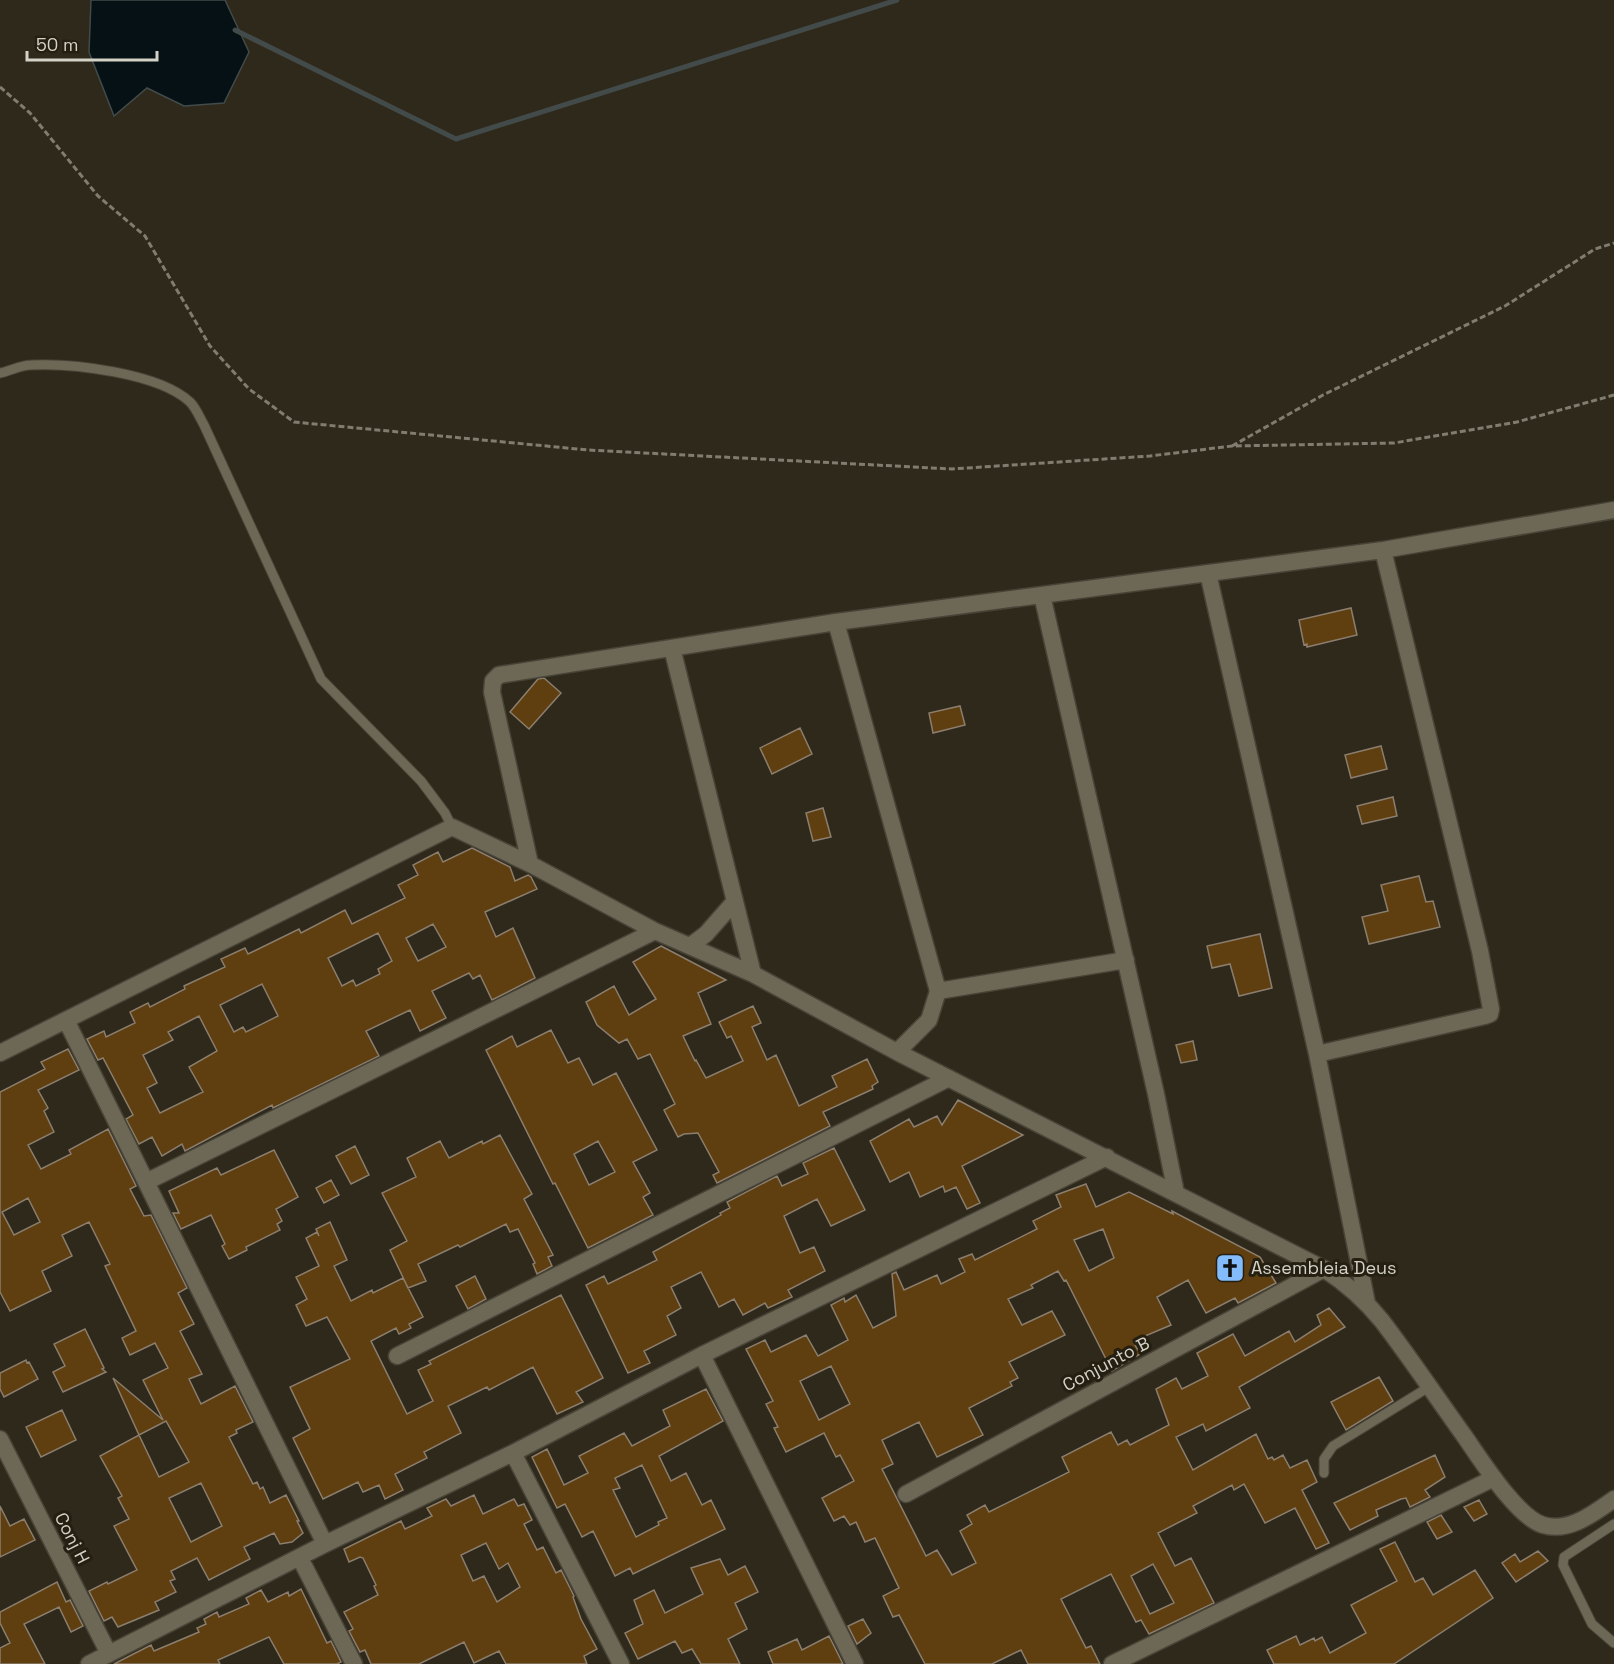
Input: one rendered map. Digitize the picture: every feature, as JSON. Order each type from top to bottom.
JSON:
[{"type":"street","points":[[530,864],[492,692],[493,681],[498,675],[836,622],[1383,550],[1614,510]]},
{"type":"street","points":[[1317,1054],[1485,1016],[1490,1014],[1491,1010],[1480,951],[1383,550]]},
{"type":"street","points":[[1208,573],[1317,1054],[1367,1304]]},
{"type":"street","points":[[1042,595],[1156,1094],[1176,1193]]},
{"type":"street","points":[[836,622],[938,991],[928,1020],[897,1052]]},
{"type":"street","points":[[672,648],[753,974]]},
{"type":"street","points":[[0,1053],[452,827],[530,864],[655,931],[753,974],[897,1052],[1324,1269],[1349,1285],[1367,1304],[1494,1478],[1533,1520],[1544,1525],[1558,1527],[1573,1524],[1614,1499]]},
{"type":"street","points":[[690,946],[706,934],[735,901]]},
{"type":"street","points":[[146,1182],[655,931]]},
{"type":"street","points":[[938,991],[1125,960]]},
{"type":"street","points":[[66,1020],[325,1544]]},
{"type":"street","points":[[397,1356],[949,1078]]},
{"type":"street","points":[[97,1661],[325,1544],[513,1453],[702,1355],[1107,1157]]},
{"type":"street","name":"Conjunto B","points":[[906,1494],[1324,1269]]},
{"type":"street","points":[[702,1355],[855,1664]]},
{"type":"street","name":"Conj H","points":[[0,1439],[97,1661]]},
{"type":"street","points":[[513,1453],[621,1664]]},
{"type":"street","points":[[1112,1664],[1494,1478]]},
{"type":"street","points":[[300,1558],[354,1664]]},
{"type":"lane","points":[[0,373],[29,365],[83,368],[128,374],[168,388],[190,402],[209,436],[321,679],[421,781],[445,813],[452,827]]},
{"type":"lane","points":[[1324,1473],[1324,1459],[1334,1446],[1429,1387]]},
{"type":"lane","points":[[1614,1524],[1564,1557],[1563,1565],[1593,1624],[1614,1643]]},
{"type":"path","points":[[0,87],[30,113],[98,196],[145,236],[210,346],[249,389],[294,422],[588,450],[952,469],[1150,456],[1232,446],[1394,443],[1517,422],[1614,394]]},
{"type":"path","points":[[1232,446],[1323,395],[1505,306],[1595,249],[1614,243]]},
{"type":"shaded area","points":[[91,0],[225,0],[249,52],[224,103],[184,106],[147,88],[114,116],[89,52]]},
{"type":"building","points":[[1351,608],[1357,635],[1307,647],[1307,644],[1304,645],[1299,620]]},
{"type":"building","points":[[544,678],[561,693],[529,729],[510,712],[538,679]]},
{"type":"building","points":[[960,706],[965,725],[933,733],[929,713]]},
{"type":"building","points":[[800,728],[812,754],[772,774],[760,748]]},
{"type":"building","points":[[1381,746],[1387,769],[1351,778],[1345,755]]},
{"type":"building","points":[[1393,797],[1397,816],[1362,824],[1357,806]]},
{"type":"building","points":[[823,808],[831,837],[813,841],[806,813]]},
{"type":"building","points":[[472,848],[510,867],[515,881],[528,875],[531,877],[537,889],[485,912],[496,937],[513,928],[535,978],[492,1000],[480,975],[473,979],[469,973],[432,991],[446,1018],[420,1031],[410,1010],[366,1031],[379,1056],[273,1108],[272,1105],[185,1151],[182,1144],[162,1156],[152,1137],[139,1144],[126,1119],[133,1115],[103,1058],[98,1060],[87,1039],[104,1031],[106,1037],[135,1023],[130,1012],[148,1003],[150,1007],[185,989],[184,986],[225,967],[221,959],[245,948],[248,954],[299,929],[301,933],[345,910],[352,924],[405,898],[398,885],[418,875],[413,865],[438,852],[443,862]],"holes":[[[433,924],[446,947],[418,961],[406,938]],[[378,933],[392,961],[378,969],[380,974],[356,986],[353,980],[342,986],[328,958]],[[262,984],[278,1016],[246,1032],[243,1027],[234,1032],[220,1005]],[[199,1016],[217,1051],[189,1067],[203,1092],[160,1113],[147,1088],[157,1083],[143,1055],[173,1040],[168,1032]]]},
{"type":"building","points":[[1419,876],[1426,902],[1433,901],[1440,927],[1369,944],[1362,917],[1388,911],[1381,885]]},
{"type":"building","points":[[1260,934],[1272,988],[1239,996],[1230,964],[1212,968],[1207,946]]},
{"type":"building","points":[[661,946],[726,980],[698,993],[711,1024],[683,1036],[706,1078],[743,1061],[731,1036],[727,1038],[719,1022],[753,1006],[761,1023],[752,1027],[767,1060],[776,1055],[799,1106],[837,1087],[832,1076],[867,1059],[878,1082],[872,1086],[873,1089],[823,1112],[830,1126],[717,1183],[713,1175],[719,1172],[698,1133],[678,1137],[664,1110],[675,1104],[650,1054],[638,1059],[627,1039],[619,1043],[597,1025],[586,1002],[614,986],[629,1015],[656,999],[633,962]]},
{"type":"building","points":[[551,1030],[568,1063],[579,1058],[593,1085],[616,1073],[657,1150],[633,1162],[650,1193],[643,1197],[653,1215],[588,1248],[555,1183],[553,1184],[486,1050],[512,1036],[517,1047]],"holes":[[[598,1141],[615,1172],[589,1185],[574,1154]]]},
{"type":"building","points":[[1193,1041],[1197,1060],[1181,1063],[1176,1045]]},
{"type":"building","points":[[68,1049],[79,1070],[38,1090],[48,1108],[44,1111],[54,1132],[28,1145],[41,1169],[71,1154],[69,1150],[108,1129],[136,1186],[130,1189],[144,1216],[151,1215],[187,1288],[178,1293],[194,1324],[180,1331],[202,1374],[189,1379],[201,1404],[235,1386],[253,1422],[236,1430],[237,1433],[229,1437],[253,1484],[257,1482],[260,1489],[263,1487],[270,1503],[286,1495],[303,1533],[292,1542],[280,1544],[274,1533],[244,1547],[250,1559],[209,1580],[197,1558],[171,1571],[175,1579],[170,1581],[176,1592],[155,1602],[159,1610],[118,1627],[112,1617],[104,1621],[89,1591],[137,1570],[114,1526],[129,1519],[118,1498],[122,1496],[100,1456],[139,1435],[113,1378],[163,1420],[143,1380],[168,1368],[155,1343],[130,1355],[122,1338],[136,1331],[105,1266],[110,1264],[89,1222],[62,1235],[72,1256],[42,1271],[51,1291],[10,1311],[0,1292],[0,1092],[45,1069],[41,1062]],"holes":[[[28,1198],[40,1222],[14,1235],[2,1212]],[[166,1421],[189,1462],[159,1477],[139,1435]],[[201,1483],[222,1526],[191,1542],[169,1498]]]},
{"type":"building","points":[[958,1100],[1023,1135],[962,1166],[980,1203],[967,1209],[956,1187],[945,1192],[943,1186],[920,1197],[909,1172],[890,1182],[870,1141],[909,1119],[914,1127],[937,1116],[942,1125]]},
{"type":"building","points":[[500,1135],[532,1194],[524,1199],[553,1255],[548,1257],[552,1266],[537,1274],[533,1264],[535,1263],[518,1229],[510,1232],[506,1224],[460,1247],[458,1245],[418,1264],[426,1281],[408,1288],[390,1250],[407,1241],[382,1193],[416,1177],[407,1158],[440,1141],[449,1158],[482,1141],[483,1144]]},
{"type":"building","points":[[355,1146],[369,1175],[351,1184],[336,1156]]},
{"type":"building","points":[[834,1148],[865,1210],[831,1226],[817,1199],[784,1216],[800,1253],[814,1247],[825,1271],[788,1290],[792,1297],[768,1308],[765,1303],[743,1315],[734,1299],[719,1307],[701,1272],[671,1287],[681,1308],[667,1316],[676,1335],[644,1351],[650,1363],[628,1373],[586,1285],[604,1276],[608,1284],[657,1260],[653,1252],[721,1215],[720,1213],[730,1208],[727,1202],[777,1176],[782,1186],[808,1174],[803,1163]]},
{"type":"building","points":[[274,1150],[298,1197],[276,1209],[282,1221],[277,1224],[280,1230],[246,1247],[247,1250],[229,1259],[222,1246],[225,1244],[211,1215],[181,1229],[173,1213],[179,1213],[169,1191],[217,1168],[221,1175]]},
{"type":"building","points":[[331,1180],[339,1195],[324,1203],[316,1188]]},
{"type":"building","points":[[1086,1184],[1096,1207],[1129,1192],[1173,1214],[1172,1211],[1260,1257],[1276,1283],[1238,1303],[1235,1298],[1206,1313],[1188,1280],[1157,1297],[1171,1325],[1133,1341],[1140,1354],[1112,1371],[1066,1280],[1064,1281],[1058,1271],[1031,1285],[1033,1288],[1008,1299],[1022,1325],[1052,1311],[1065,1335],[1009,1362],[1018,1378],[1010,1382],[1012,1386],[969,1408],[983,1435],[937,1457],[919,1422],[882,1440],[893,1464],[882,1469],[926,1556],[937,1550],[952,1575],[976,1563],[960,1531],[972,1524],[967,1515],[985,1505],[989,1512],[1069,1472],[1062,1457],[1111,1432],[1118,1445],[1127,1440],[1130,1445],[1169,1425],[1156,1389],[1176,1378],[1182,1389],[1208,1376],[1197,1353],[1233,1334],[1245,1356],[1289,1331],[1295,1342],[1321,1325],[1317,1315],[1329,1308],[1345,1327],[1239,1387],[1250,1408],[1206,1431],[1203,1424],[1176,1437],[1193,1470],[1256,1434],[1268,1459],[1272,1457],[1274,1460],[1283,1455],[1290,1468],[1307,1460],[1317,1482],[1302,1490],[1329,1543],[1316,1549],[1295,1508],[1265,1523],[1244,1484],[1234,1490],[1232,1485],[1193,1506],[1197,1513],[1158,1533],[1175,1566],[1191,1558],[1214,1603],[1149,1634],[1141,1620],[1136,1622],[1111,1574],[1061,1599],[1086,1648],[1091,1646],[1100,1664],[1028,1664],[1021,1650],[992,1664],[925,1664],[899,1615],[893,1617],[883,1596],[899,1588],[875,1538],[865,1542],[856,1522],[850,1525],[844,1516],[834,1521],[822,1498],[854,1481],[840,1455],[836,1457],[824,1433],[786,1452],[774,1428],[778,1427],[766,1404],[773,1401],[746,1349],[765,1340],[771,1352],[806,1335],[818,1356],[848,1340],[831,1305],[844,1298],[845,1302],[856,1295],[873,1328],[896,1316],[892,1274],[896,1272],[904,1290],[937,1275],[941,1284],[965,1272],[959,1259],[972,1254],[975,1260],[1037,1229],[1033,1221],[1061,1207],[1056,1195]],"holes":[[[1103,1229],[1114,1258],[1089,1271],[1074,1240]],[[831,1366],[850,1404],[819,1420],[800,1381]],[[1153,1564],[1174,1603],[1150,1614],[1131,1576]]]},
{"type":"building","points":[[330,1222],[347,1260],[334,1266],[351,1301],[403,1278],[423,1317],[409,1324],[411,1328],[399,1334],[396,1328],[371,1341],[407,1414],[433,1401],[418,1370],[431,1364],[429,1361],[561,1295],[603,1378],[576,1392],[583,1402],[557,1414],[533,1367],[489,1390],[487,1387],[448,1406],[461,1433],[424,1452],[427,1458],[395,1474],[403,1490],[385,1499],[379,1485],[363,1492],[358,1482],[323,1499],[293,1438],[310,1429],[290,1387],[350,1359],[327,1317],[306,1326],[296,1305],[307,1299],[296,1277],[319,1266],[306,1238],[317,1232],[319,1236],[316,1229]]},
{"type":"building","points":[[475,1276],[486,1299],[468,1309],[456,1286]]},
{"type":"building","points":[[85,1329],[104,1368],[102,1369],[106,1372],[63,1392],[53,1372],[65,1366],[54,1344]]},
{"type":"building","points":[[26,1360],[38,1379],[4,1397],[0,1389],[0,1373]]},
{"type":"building","points":[[1379,1377],[1393,1401],[1346,1430],[1331,1402]]},
{"type":"building","points":[[706,1389],[723,1421],[659,1456],[671,1481],[686,1473],[702,1505],[711,1500],[725,1529],[633,1574],[630,1568],[615,1576],[593,1531],[582,1537],[565,1504],[557,1508],[532,1457],[547,1449],[564,1485],[588,1473],[579,1456],[624,1433],[632,1446],[670,1426],[663,1410]],"holes":[[[642,1465],[667,1518],[636,1537],[613,1490],[620,1488],[615,1478]]]},
{"type":"building","points":[[62,1410],[76,1440],[41,1457],[26,1427]]},
{"type":"building","points":[[1435,1455],[1445,1477],[1425,1490],[1430,1497],[1410,1507],[1406,1498],[1401,1499],[1376,1510],[1378,1516],[1350,1530],[1334,1503]]},
{"type":"building","points":[[474,1495],[483,1514],[514,1499],[518,1506],[524,1504],[532,1520],[524,1524],[537,1550],[543,1547],[556,1573],[561,1570],[574,1596],[581,1619],[597,1649],[584,1656],[587,1664],[506,1664],[499,1651],[474,1663],[464,1642],[419,1664],[371,1664],[365,1650],[360,1652],[349,1631],[353,1629],[344,1612],[378,1595],[374,1586],[376,1585],[363,1558],[349,1562],[344,1549],[401,1521],[405,1529],[432,1516],[427,1508],[446,1499],[451,1506]],"holes":[[[486,1543],[499,1569],[508,1563],[520,1587],[497,1602],[484,1576],[473,1581],[461,1555]]]},
{"type":"building","points":[[1479,1500],[1487,1514],[1474,1521],[1464,1507]]},
{"type":"building","points":[[0,1506],[10,1526],[24,1519],[35,1540],[0,1557]]},
{"type":"building","points":[[1441,1515],[1452,1532],[1437,1539],[1427,1522]]},
{"type":"building","points":[[1395,1542],[1415,1582],[1423,1578],[1433,1595],[1475,1570],[1493,1598],[1394,1664],[1274,1664],[1267,1650],[1296,1636],[1300,1645],[1322,1637],[1330,1653],[1366,1633],[1351,1605],[1397,1581],[1380,1549]]},
{"type":"building","points":[[1538,1551],[1548,1561],[1516,1582],[1502,1563],[1515,1554],[1520,1562]]},
{"type":"building","points":[[720,1559],[728,1575],[745,1566],[758,1592],[735,1603],[747,1629],[728,1639],[740,1664],[701,1664],[692,1649],[682,1653],[675,1641],[638,1659],[625,1633],[643,1624],[634,1600],[654,1590],[665,1613],[703,1594],[691,1568]]},
{"type":"building","points":[[57,1582],[66,1602],[70,1600],[83,1626],[71,1632],[59,1607],[24,1624],[45,1664],[0,1664],[0,1648],[10,1643],[0,1623],[0,1612]]},
{"type":"building","points":[[301,1589],[327,1643],[331,1641],[341,1662],[337,1664],[284,1664],[269,1637],[218,1660],[220,1664],[114,1664],[151,1645],[154,1651],[199,1632],[197,1628],[206,1624],[204,1619],[217,1612],[219,1617],[249,1604],[246,1598],[261,1590],[268,1602],[288,1592],[289,1596]]},
{"type":"building","points":[[863,1619],[871,1633],[857,1644],[848,1626]]},
{"type":"building","points":[[829,1636],[843,1664],[773,1664],[768,1652],[797,1639],[802,1650]]},
{"type":"waterway","points":[[235,30],[456,139],[897,0]]},
{"type":"place","name":"Assembleia Deus","points":[[1230,1268]]}]
